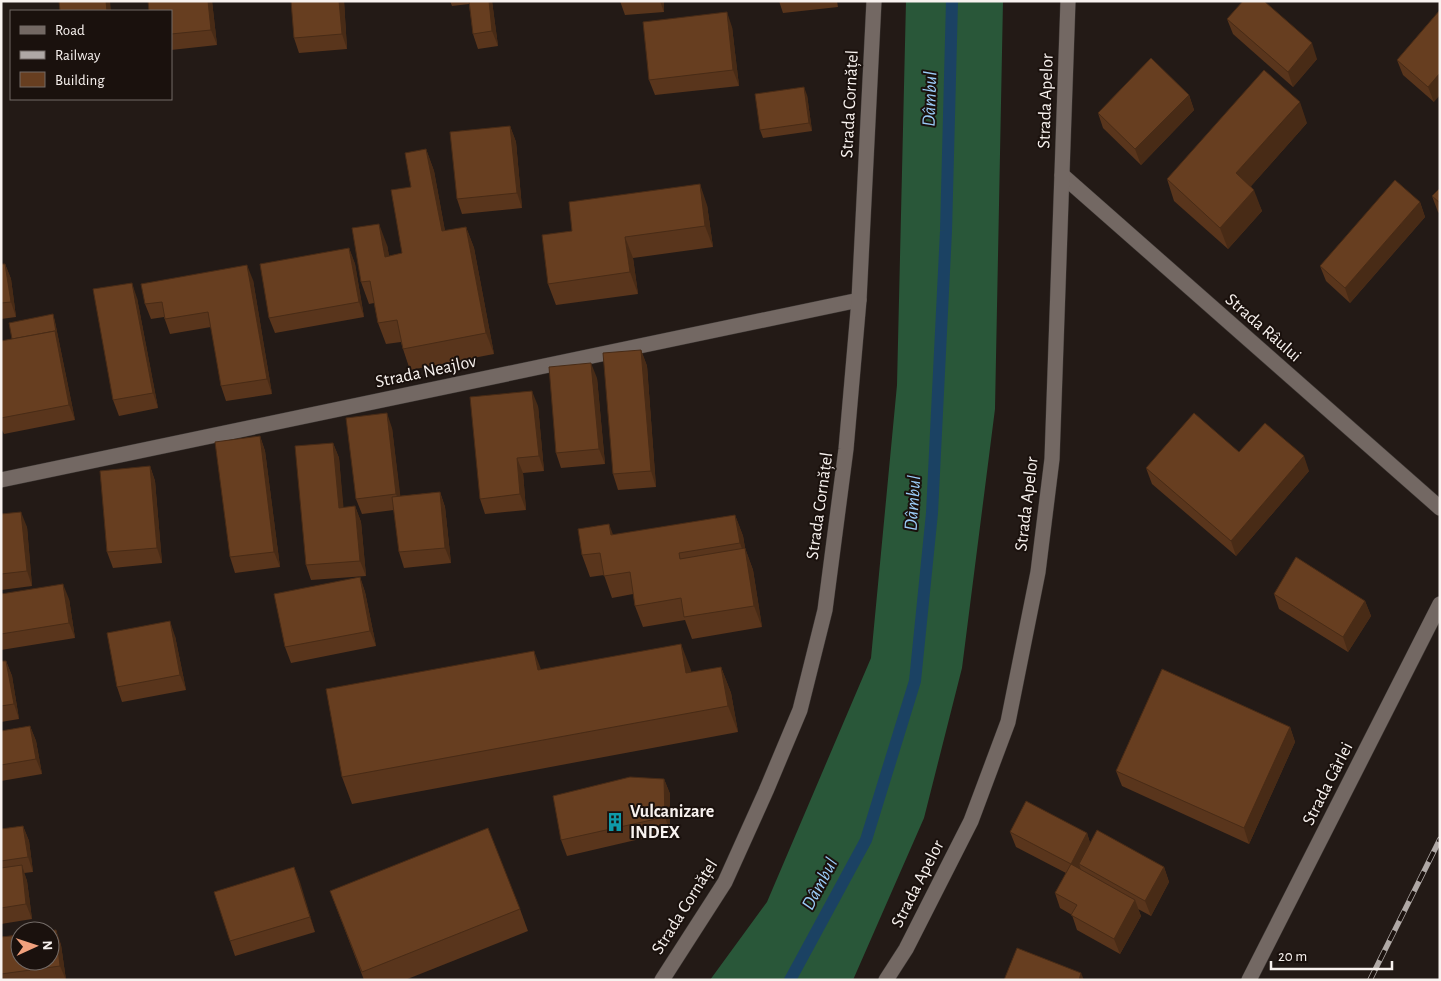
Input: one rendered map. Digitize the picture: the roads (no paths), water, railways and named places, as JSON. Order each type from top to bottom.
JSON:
[{"type":"street","name":"Strada Cornățel","points":[[662,980],[725,882],[800,710],[825,610],[846,450],[859,300],[874,1]]},
{"type":"street","name":"Strada Apelor","points":[[886,980],[906,949],[971,820],[1008,722],[1038,572],[1052,459],[1068,1]]},
{"type":"street","name":"Strada Râului","points":[[1062,175],[1440,508]]},
{"type":"street","name":"Strada Neajlov","points":[[1,480],[859,300]]},
{"type":"street","name":"Strada Gârlei","points":[[1249,980],[1440,604]]},
{"type":"waterway","name":"Dâmbul","points":[[790,980],[866,840],[915,681],[932,513],[946,231],[952,1]]},
{"type":"railway","points":[[1370,980],[1440,839]]},
{"type":"place","name":"Vulcanizare INDEX","points":[[615,822]]}]
